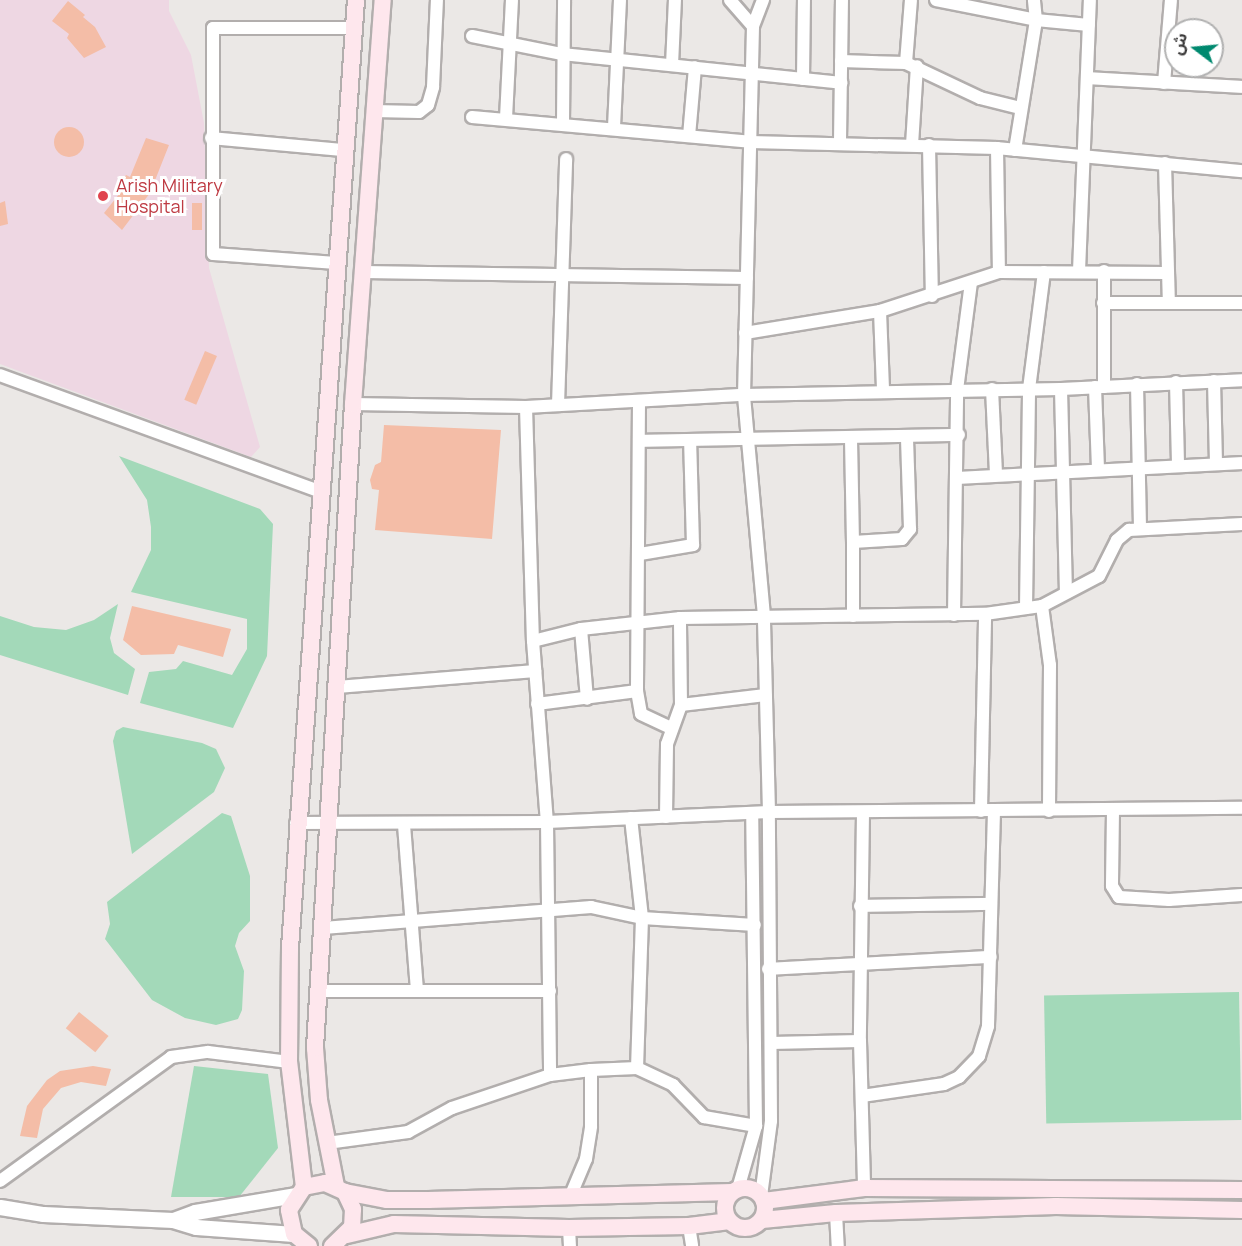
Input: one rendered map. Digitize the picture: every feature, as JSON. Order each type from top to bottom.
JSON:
[{"type":"main road","points":[[301,1242],[288,1216],[300,1191],[289,1062],[296,823],[341,180],[356,0]]},
{"type":"main road","points":[[340,1243],[353,1209],[340,1189],[327,1143],[315,1048],[331,824],[353,405],[383,0]]},
{"type":"main road","points":[[341,180],[369,181]]},
{"type":"main road","points":[[300,1191],[314,1183],[387,1200],[570,1197],[751,1189],[763,1199],[864,1188],[1242,1190]]},
{"type":"main road","points":[[728,1221],[724,1209],[735,1190]]},
{"type":"main road","points":[[762,1220],[763,1199]]},
{"type":"main road","points":[[340,1243],[393,1224],[569,1227],[689,1226],[728,1221],[745,1229],[762,1220],[836,1213],[1056,1206],[1242,1210]]},
{"type":"street","points":[[374,111],[419,112],[428,105],[432,87],[437,0]]},
{"type":"street","points":[[506,118],[512,0]]},
{"type":"street","points":[[563,123],[564,0]]},
{"type":"street","points":[[614,127],[619,60],[620,0]]},
{"type":"street","points":[[672,65],[675,0]]},
{"type":"street","points":[[730,0],[753,27]]},
{"type":"street","points":[[763,0],[753,27],[744,395],[765,616],[771,1121],[763,1199]]},
{"type":"street","points":[[803,80],[804,0]]},
{"type":"street","points":[[840,141],[842,0]]},
{"type":"street","points":[[911,0],[912,144]]},
{"type":"street","points":[[936,0],[973,3],[1036,20],[1089,25]]},
{"type":"street","points":[[1015,150],[1036,20],[1034,0]]},
{"type":"street","points":[[1079,271],[1086,156],[1090,0]]},
{"type":"street","points":[[1164,83],[1171,0]]},
{"type":"street","points":[[336,263],[213,254],[211,138],[213,28],[353,28]]},
{"type":"street","points":[[472,36],[562,54],[695,67],[752,76],[841,83]]},
{"type":"street","points":[[841,61],[912,64],[967,93],[1020,108]]},
{"type":"street","points":[[689,136],[695,67]]},
{"type":"street","points":[[1088,78],[1242,87]]},
{"type":"street","points":[[472,117],[614,127],[750,142],[840,141],[996,148],[1242,171]]},
{"type":"street","points":[[211,138],[344,150]]},
{"type":"street","points":[[929,145],[932,296]]},
{"type":"street","points":[[996,148],[999,272]]},
{"type":"street","points":[[558,405],[567,159]]},
{"type":"street","points":[[1165,163],[1169,303]]},
{"type":"street","points":[[1098,469],[1104,271]]},
{"type":"street","points":[[364,272],[564,277],[747,278]]},
{"type":"street","points":[[745,333],[880,311],[932,296],[999,272],[1167,273]]},
{"type":"street","points":[[1026,608],[1029,389],[1044,272]]},
{"type":"street","points":[[954,615],[959,435],[957,390],[970,282]]},
{"type":"street","points":[[1103,303],[1242,303]]},
{"type":"street","points":[[880,311],[883,390]]},
{"type":"street","points":[[0,375],[319,491]]},
{"type":"street","points":[[353,405],[526,407],[744,395],[883,390],[1061,389],[1242,380]]},
{"type":"street","points":[[1214,381],[1216,464]]},
{"type":"street","points":[[1176,382],[1178,466]]},
{"type":"street","points":[[1137,384],[1140,527]]},
{"type":"street","points":[[992,389],[996,475]]},
{"type":"street","points":[[1061,389],[1066,591]]},
{"type":"street","points":[[639,401],[640,554],[637,691],[641,714],[671,728]]},
{"type":"street","points":[[526,407],[533,641],[547,822],[550,1075]]},
{"type":"street","points":[[639,441],[851,439],[959,435]]},
{"type":"street","points":[[853,542],[902,539],[909,533],[907,437]]},
{"type":"street","points":[[851,439],[854,616]]},
{"type":"street","points":[[640,554],[693,545],[690,440]]},
{"type":"street","points":[[958,478],[1242,463]]},
{"type":"street","points":[[533,641],[581,629],[680,618],[985,614],[1042,606],[1066,591],[1099,576],[1122,535],[1140,527],[1242,524]]},
{"type":"street","points":[[1042,606],[1050,665],[1049,811]]},
{"type":"street","points":[[862,1096],[944,1084],[969,1068],[979,1056],[988,1026],[991,904],[985,614]]},
{"type":"street","points":[[666,817],[671,728],[681,705],[680,618]]},
{"type":"street","points":[[581,629],[587,699]]},
{"type":"street","points":[[337,687],[535,671]]},
{"type":"street","points":[[537,704],[637,691]]},
{"type":"street","points":[[681,705],[765,695]]},
{"type":"street","points":[[296,823],[404,825],[547,822],[769,812],[1113,811],[1242,808]]},
{"type":"street","points":[[1113,811],[1112,886],[1119,897],[1139,900],[1242,895]]},
{"type":"street","points":[[735,1190],[756,1126],[752,813]]},
{"type":"street","points":[[863,813],[860,1041],[864,1188]]},
{"type":"street","points":[[631,818],[642,918],[638,1068]]},
{"type":"street","points":[[404,825],[409,922],[417,990]]},
{"type":"street","points":[[860,906],[991,904]]},
{"type":"street","points":[[323,928],[591,907],[642,918],[755,925]]},
{"type":"street","points":[[768,969],[991,957]]},
{"type":"street","points":[[318,990],[550,991]]},
{"type":"street","points":[[771,1043],[860,1041]]},
{"type":"street","points":[[0,1181],[171,1057],[208,1052],[289,1062]]},
{"type":"street","points":[[327,1143],[408,1132],[452,1108],[550,1075],[638,1068],[673,1085],[704,1117],[756,1126]]},
{"type":"street","points":[[570,1197],[586,1160],[591,1126],[591,1070]]},
{"type":"street","points":[[172,1220],[195,1212],[300,1191]]},
{"type":"street","points":[[0,1207],[43,1214],[172,1220],[196,1227],[301,1242]]},
{"type":"street","points":[[836,1213],[838,1246]]},
{"type":"street","points":[[689,1226],[692,1246]]},
{"type":"street","points":[[569,1227],[570,1246]]},
{"type":"shaded area","name":"Arish Military Hospital","points":[[0,0],[169,0],[169,11],[191,55],[204,123],[209,268],[260,447],[251,457],[0,364]]},
{"type":"green space","points":[[119,456],[260,509],[273,524],[267,656],[233,728],[140,703],[149,672],[176,669],[183,661],[232,675],[247,649],[247,619],[131,592],[151,550],[151,527],[147,500]]},
{"type":"green space","points":[[118,604],[110,638],[114,653],[135,669],[128,695],[0,655],[0,616],[34,627],[66,630],[94,620]]},
{"type":"green space","points":[[123,727],[202,743],[216,749],[225,768],[214,792],[132,854],[113,741],[116,731]]},
{"type":"green space","points":[[222,813],[231,816],[250,876],[250,921],[239,933],[235,946],[244,971],[242,1010],[238,1019],[216,1025],[185,1018],[152,1000],[105,939],[110,924],[107,902]]},
{"type":"green space","points":[[1239,992],[1241,1120],[1046,1123],[1044,995]]},
{"type":"green space","points":[[194,1066],[268,1074],[278,1148],[239,1197],[171,1197]]},
{"type":"building","points":[[68,1],[95,27],[106,47],[84,58],[67,38],[69,34],[52,21]]},
{"type":"building","points":[[69,127],[80,131],[84,142],[80,153],[69,157],[58,153],[54,142],[58,131]]},
{"type":"building","points":[[146,138],[169,145],[150,193],[122,230],[104,213],[124,188],[120,184],[126,175],[130,177]]},
{"type":"building","points":[[5,201],[8,224],[0,226],[0,203]]},
{"type":"building","points":[[192,203],[202,203],[202,230],[192,230]]},
{"type":"building","points":[[205,351],[217,356],[196,405],[184,400]]},
{"type":"building","points":[[384,425],[501,430],[492,539],[375,530],[379,490],[372,489],[370,480],[375,465],[381,462]]},
{"type":"building","points":[[132,606],[231,629],[223,657],[178,645],[174,654],[141,655],[123,640]]},
{"type":"building","points":[[79,1012],[109,1036],[95,1052],[66,1028]]},
{"type":"building","points":[[93,1066],[111,1069],[106,1086],[81,1082],[61,1088],[43,1109],[37,1138],[20,1136],[27,1106],[47,1080],[60,1071]]},
{"type":"place","name":"Arish Military Hospital","points":[[103,196]]}]
